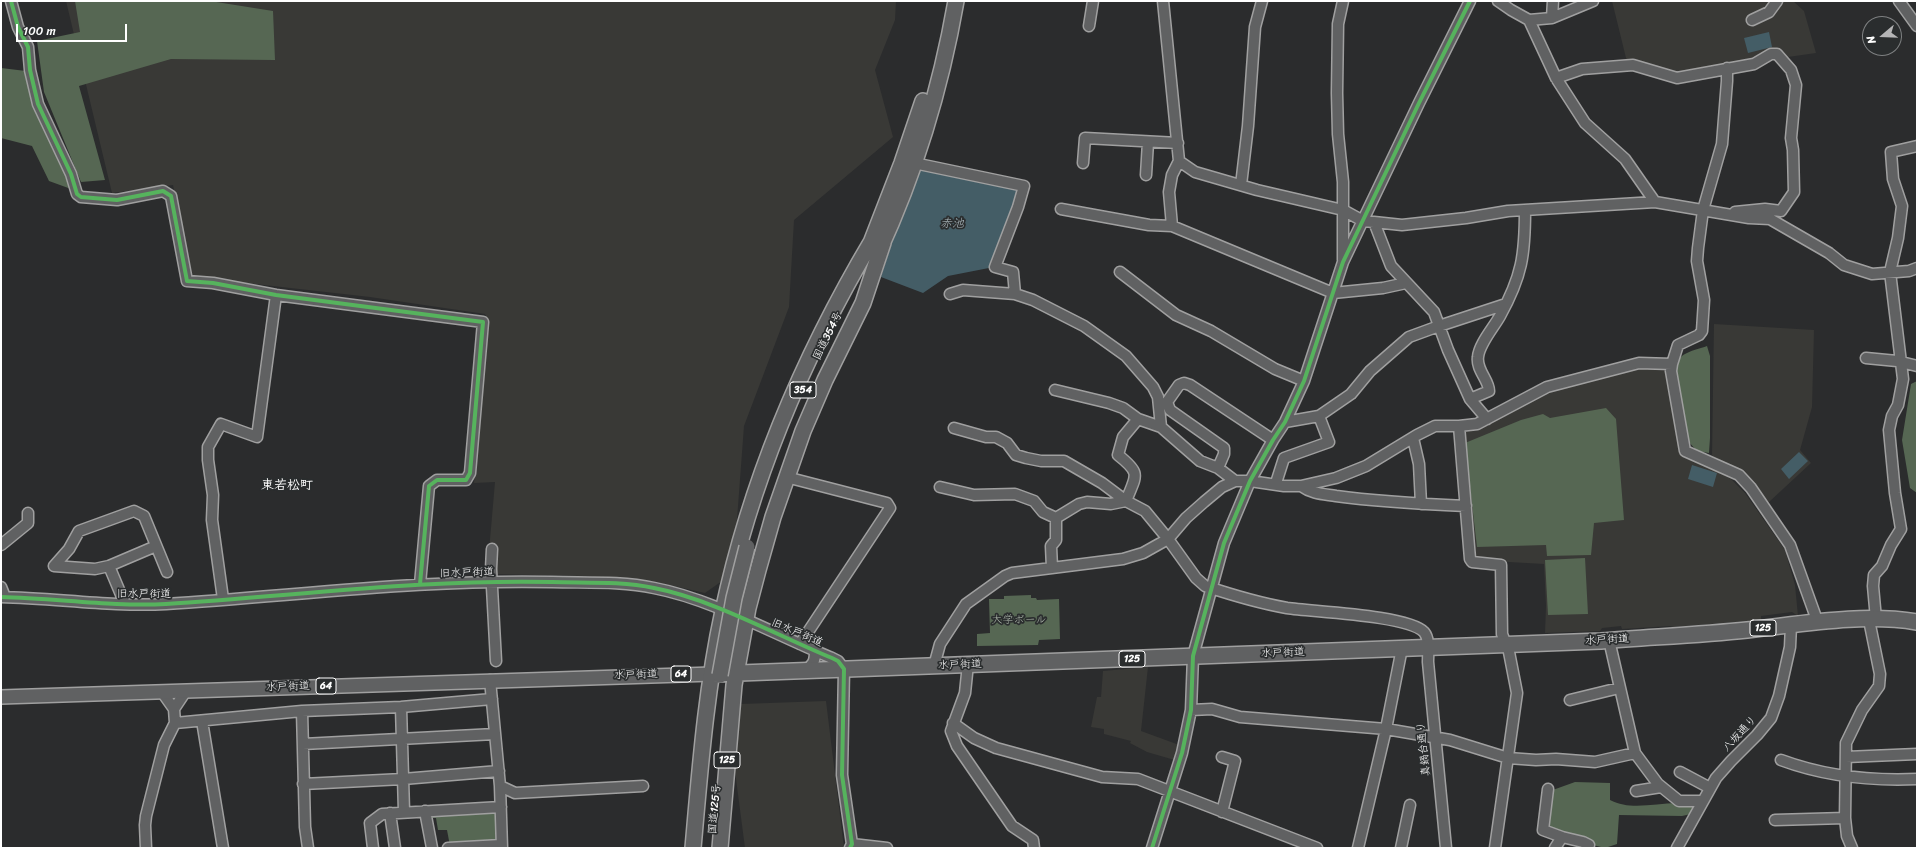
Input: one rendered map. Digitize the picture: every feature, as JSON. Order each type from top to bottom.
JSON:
[{"type":"highway","name":"国道354号","points":[[878,241],[902,163],[922,106],[946,1]]},
{"type":"highway","name":"国道354号","points":[[724,674],[734,598],[751,548],[765,487],[786,428],[878,241],[914,163],[933,105],[956,1]]},
{"type":"highway","points":[[724,674],[746,620],[758,570],[786,476],[825,380],[863,303],[878,241]]},
{"type":"highway","points":[[724,674],[723,610],[753,498],[778,426],[842,293],[878,241]]},
{"type":"highway","name":"水戸街道","points":[[724,674],[1506,645],[1699,635],[1818,623],[1872,620],[1917,622]]},
{"type":"highway","name":"国道125号","points":[[702,848],[724,674]]},
{"type":"highway","name":"125","points":[[693,848],[702,750],[724,674]]},
{"type":"highway","name":"125","points":[[720,848],[724,674]]},
{"type":"highway","name":"国道125号","points":[[711,848],[716,744]]},
{"type":"main road","name":"水戸街道","points":[[1,697],[490,680],[724,674]]},
{"type":"street","points":[[11,1],[18,27],[28,47],[30,70],[38,104],[71,174],[77,194],[81,197],[117,200],[163,191],[168,193],[171,196],[187,281],[214,283],[276,295],[483,322],[470,473],[466,480],[436,480],[429,486],[420,584]]},
{"type":"street","points":[[1088,26],[1093,1]]},
{"type":"street","points":[[1163,1],[1179,161],[1172,175],[1169,192],[1172,226]]},
{"type":"street","points":[[1240,185],[1248,126],[1255,27],[1262,1]]},
{"type":"street","points":[[1343,1],[1338,24],[1337,107],[1343,182],[1343,262]]},
{"type":"street","points":[[1152,848],[1182,753],[1190,710],[1193,656],[1224,543],[1250,480],[1285,422],[1304,381],[1343,262],[1419,103],[1470,1]]},
{"type":"street","points":[[1498,1],[1529,20],[1552,18],[1593,1]]},
{"type":"street","points":[[1552,18],[1553,1]]},
{"type":"street","points":[[1752,20],[1769,12],[1777,1]]},
{"type":"street","points":[[1899,1],[1917,26]]},
{"type":"street","points":[[1529,20],[1556,78],[1585,123],[1625,159],[1655,202]]},
{"type":"street","points":[[1556,78],[1582,69],[1633,65],[1678,78],[1754,64],[1770,54],[1777,54],[1791,70],[1796,85],[1791,138],[1793,150],[1794,192],[1781,211],[1736,211],[1732,214]]},
{"type":"street","points":[[1727,68],[1728,81],[1722,144],[1703,210],[1697,261],[1704,300],[1702,331],[1699,335],[1678,345],[1672,364],[1676,405],[1685,451],[1739,475],[1751,488],[1790,545],[1818,623]]},
{"type":"street","points":[[1083,163],[1085,138],[1178,143]]},
{"type":"street","points":[[1146,176],[1148,142]]},
{"type":"street","points":[[1852,848],[1847,836],[1845,818],[1846,743],[1862,710],[1879,686],[1880,674],[1872,620],[1874,576],[1882,566],[1891,545],[1901,529],[1895,493],[1889,430],[1892,416],[1898,405],[1903,380],[1890,272],[1898,238],[1902,206],[1893,179],[1891,152],[1917,146]]},
{"type":"street","points":[[1179,161],[1195,172],[1240,185],[1343,210],[1363,221],[1402,225],[1525,210],[1655,202],[1750,218],[1770,219],[1830,254],[1844,265],[1872,274],[1909,271],[1917,268]]},
{"type":"street","points":[[914,163],[1024,186],[1018,207],[995,267],[1013,272],[1015,294]]},
{"type":"street","points":[[1061,209],[1149,225],[1172,226],[1333,293],[1376,289],[1406,283]]},
{"type":"street","points":[[1470,399],[1489,391],[1489,388],[1480,372],[1478,357],[1486,338],[1506,304],[1518,279],[1525,246],[1525,210]]},
{"type":"street","points":[[1374,222],[1391,266],[1406,283],[1412,286],[1434,312],[1438,326],[1470,399],[1487,419]]},
{"type":"street","points":[[1120,272],[1176,315],[1211,332],[1274,369],[1304,381]]},
{"type":"street","points":[[950,294],[964,290],[1015,294],[1033,300],[1084,326],[1126,356],[1153,387],[1158,397],[1161,427]]},
{"type":"street","points":[[223,599],[212,520],[213,495],[208,460],[208,447],[221,424],[256,437],[276,295]]},
{"type":"street","points":[[1285,422],[1319,416],[1351,394],[1370,371],[1410,337],[1438,326],[1506,304]]},
{"type":"street","points":[[1866,358],[1901,362],[1917,366]]},
{"type":"street","points":[[934,666],[940,644],[970,600],[1012,573],[1123,559],[1143,553],[1168,539],[1186,518],[1204,502],[1222,487],[1235,481],[1250,480],[1276,483],[1284,486],[1301,486],[1336,478],[1366,466],[1435,426],[1478,424],[1547,387],[1639,363],[1672,364]]},
{"type":"street","points":[[1903,380],[1917,366]]},
{"type":"street","points":[[1218,468],[1224,454],[1224,448],[1170,410],[1167,402],[1179,385],[1184,383],[1190,386],[1273,440]]},
{"type":"street","points":[[1055,390],[1109,403],[1123,408],[1138,419],[1161,427],[1200,461],[1218,468],[1235,481]]},
{"type":"street","points":[[1276,483],[1284,458],[1329,442],[1319,416]]},
{"type":"street","points":[[1056,518],[1079,504],[1087,502],[1111,504],[1126,501],[1136,475],[1133,467],[1118,455],[1123,437],[1138,419]]},
{"type":"street","points":[[1460,426],[1470,559],[1472,562],[1501,565],[1502,634],[1509,652],[1517,693],[1495,848]]},
{"type":"street","name":"真鍋台通り","points":[[954,428],[986,437],[996,437],[1008,443],[1016,454],[1026,458],[1041,461],[1064,461],[1102,484],[1126,501],[1145,511],[1168,539],[1196,578],[1205,586],[1274,605],[1343,613],[1411,625],[1423,632],[1427,638],[1446,848]]},
{"type":"street","points":[[1413,438],[1419,464],[1421,504]]},
{"type":"street","points":[[786,476],[887,503],[890,508],[800,644]]},
{"type":"street","points":[[1301,486],[1316,493],[1367,501],[1466,506]]},
{"type":"street","points":[[940,487],[974,495],[1015,494],[1034,501],[1043,512],[1056,518]]},
{"type":"street","points":[[156,546],[108,566],[95,569],[54,566],[69,548],[79,531],[134,511],[144,516],[167,572]]},
{"type":"street","points":[[1,545],[28,523],[28,513]]},
{"type":"street","points":[[1052,568],[1051,546],[1056,540],[1056,518]]},
{"type":"street","points":[[492,550],[496,661]]},
{"type":"street","points":[[108,566],[126,604]]},
{"type":"street","name":"旧水戸街道","points":[[3,597],[126,604],[164,604],[420,584],[492,581],[620,584],[652,587],[723,610],[838,661],[844,669]]},
{"type":"street","points":[[1,587],[3,597]]},
{"type":"street","points":[[1892,620],[1917,615]]},
{"type":"street","name":"八坂通り","points":[[1677,848],[1710,788],[1731,761],[1752,740],[1770,718],[1779,696],[1790,647],[1791,625]]},
{"type":"street","points":[[1609,640],[1635,752],[1661,787],[1679,800],[1702,801]]},
{"type":"street","points":[[1358,848],[1386,729],[1402,648]]},
{"type":"street","points":[[805,670],[813,663],[815,659],[815,650]]},
{"type":"street","points":[[968,664],[964,693],[951,731],[957,746],[1012,826],[1033,840],[1034,848]]},
{"type":"street","points":[[844,669],[842,775],[851,846],[887,848]]},
{"type":"street","points":[[448,848],[502,847],[500,786],[490,680]]},
{"type":"street","points":[[1570,700],[1619,688]]},
{"type":"street","points":[[174,708],[186,691]]},
{"type":"street","points":[[146,848],[146,816],[164,745],[175,723],[174,708],[162,692]]},
{"type":"street","points":[[175,723],[302,711],[401,707],[492,699]]},
{"type":"street","points":[[401,707],[404,812]]},
{"type":"street","points":[[1190,710],[1212,709],[1240,717],[1386,729],[1450,740],[1508,758],[1595,762],[1635,752]]},
{"type":"street","points":[[302,711],[303,784],[305,827],[308,848]]},
{"type":"street","points":[[202,721],[223,848]]},
{"type":"street","points":[[953,723],[974,738],[996,748],[1102,777],[1138,779],[1171,790],[1222,812],[1317,848]]},
{"type":"street","points":[[303,744],[495,734]]},
{"type":"street","points":[[1846,757],[1917,754]]},
{"type":"street","points":[[1222,757],[1235,761],[1222,812]]},
{"type":"street","points":[[1781,760],[1805,769],[1846,776],[1900,780],[1917,779]]},
{"type":"street","points":[[303,784],[402,779],[498,771]]},
{"type":"street","points":[[1680,772],[1710,788]]},
{"type":"street","points":[[500,786],[515,793],[643,786]]},
{"type":"street","points":[[1636,790],[1661,787]]},
{"type":"street","points":[[1548,789],[1543,830],[1589,845]]},
{"type":"street","points":[[373,848],[370,823],[382,814],[500,806]]},
{"type":"street","points":[[1401,848],[1410,806]]},
{"type":"street","points":[[425,811],[432,848]]},
{"type":"street","points":[[390,813],[395,848]]},
{"type":"street","points":[[1775,820],[1845,818]]},
{"type":"street","points":[[1554,848],[1562,837]]},
{"type":"shaded area","points":[[66,1],[896,1],[895,20],[875,70],[893,137],[794,220],[789,307],[744,426],[736,533],[722,581],[705,593],[656,582],[582,576],[487,574],[495,482],[474,483],[487,321],[485,314],[370,297],[193,277],[173,185],[112,193]]},
{"type":"shaded area","points":[[1612,1],[1793,1],[1804,11],[1816,53],[1753,62],[1678,76],[1627,62]]},
{"type":"shaded area","points":[[1714,324],[1814,330],[1812,407],[1800,450],[1811,463],[1769,502],[1734,468],[1712,456]]},
{"type":"shaded area","points":[[1632,367],[1666,367],[1682,454],[1709,465],[1731,479],[1745,493],[1785,550],[1795,585],[1798,616],[1792,612],[1761,616],[1761,620],[1673,627],[1622,629],[1621,626],[1602,628],[1600,631],[1545,633],[1546,606],[1544,564],[1474,560],[1463,431],[1547,390]]},
{"type":"shaded area","points":[[1148,667],[1141,731],[1182,746],[1178,761],[1147,752],[1130,743],[1131,741],[1104,734],[1104,729],[1091,727],[1097,697],[1101,697],[1103,671]]},
{"type":"shaded area","points":[[826,701],[844,848],[745,848],[733,756],[740,704]]},
{"type":"green space","points":[[75,1],[210,1],[273,11],[275,60],[171,59],[79,86],[105,180],[81,182],[44,92],[37,41],[80,32]]},
{"type":"green space","points":[[1,68],[26,71],[35,105],[71,189],[49,181],[32,146],[1,138]]},
{"type":"green space","points":[[1707,346],[1710,356],[1709,453],[1697,451],[1687,440],[1675,366],[1677,361],[1684,355]]},
{"type":"green space","points":[[1917,381],[1917,493],[1910,488],[1902,440],[1911,384]]},
{"type":"green space","points":[[1606,408],[1616,419],[1624,520],[1594,523],[1591,555],[1547,556],[1546,545],[1477,547],[1465,443],[1521,420],[1543,414],[1550,418]]},
{"type":"green space","points":[[1585,558],[1588,614],[1548,615],[1545,560]]},
{"type":"green space","name":"大学ボール","points":[[1031,595],[1031,598],[1036,598],[1037,600],[1059,599],[1060,639],[1039,640],[1038,645],[977,646],[977,634],[990,633],[989,599],[1004,599],[1004,596]]},
{"type":"green space","points":[[1575,782],[1610,783],[1610,800],[1626,805],[1643,806],[1677,803],[1696,805],[1691,814],[1682,816],[1619,815],[1617,844],[1605,848],[1547,828],[1550,791]]},
{"type":"green space","points":[[499,808],[500,844],[450,846],[447,830],[438,830],[436,818],[431,818],[427,812]]},
{"type":"water","points":[[1769,32],[1772,47],[1748,53],[1744,38]]},
{"type":"water","name":"赤池","points":[[921,167],[1022,187],[994,267],[948,276],[923,293],[881,277],[894,236]]},
{"type":"water","points":[[1799,452],[1808,461],[1789,479],[1781,469]]},
{"type":"water","points":[[1692,465],[1717,473],[1713,487],[1688,479]]},
{"type":"cycle path","points":[[11,1],[18,27],[28,47],[30,70],[38,104],[71,174],[77,194],[81,197],[117,200],[163,191],[171,196],[187,281],[213,283],[276,295],[483,322],[470,473],[466,480],[437,480],[429,486],[420,584]]},
{"type":"cycle path","points":[[1152,848],[1182,753],[1191,710],[1193,656],[1224,543],[1250,481],[1285,422],[1304,381],[1343,262],[1419,103],[1470,1]]},
{"type":"cycle path","points":[[1,597],[145,605],[359,589],[455,583],[504,582],[616,583],[642,586],[676,593],[744,618],[838,661],[844,669],[842,775],[852,844],[850,848]]},
{"type":"district","name":"東若松町","points":[[287,486]]}]
